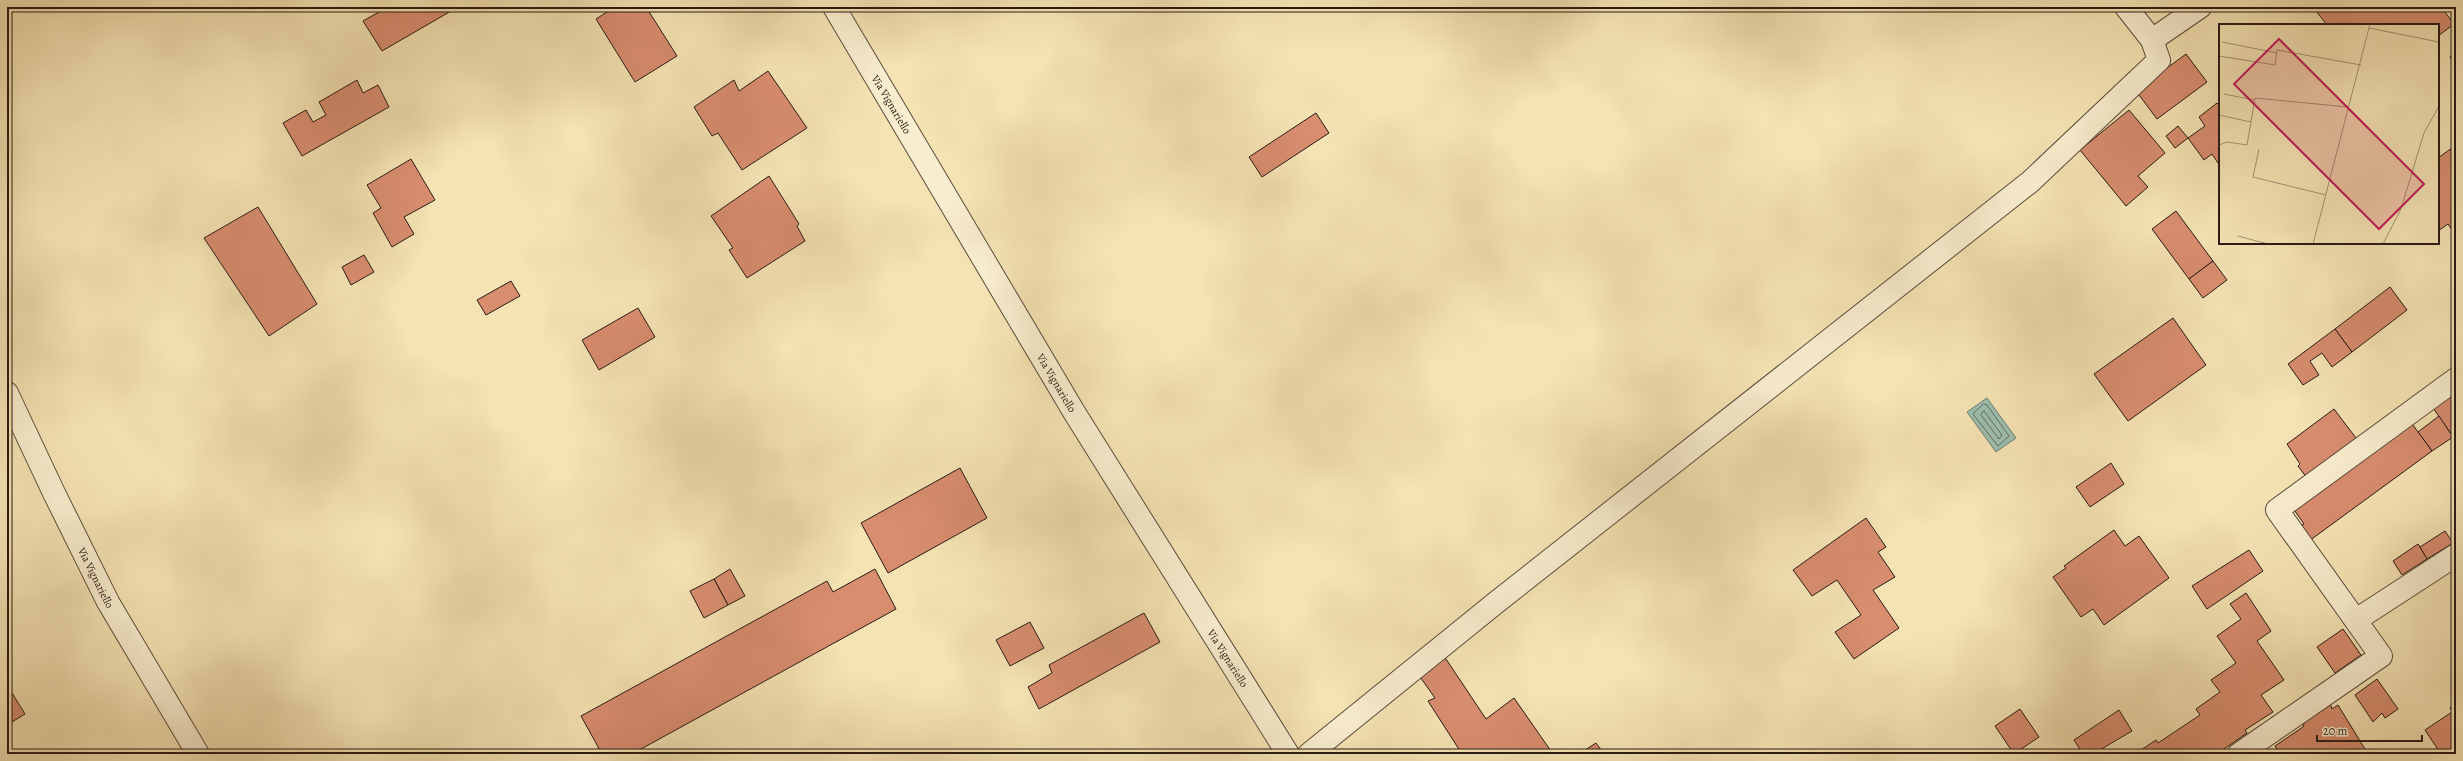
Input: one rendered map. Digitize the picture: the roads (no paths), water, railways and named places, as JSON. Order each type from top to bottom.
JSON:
[{"type":"street","name":"Via Vignariello","points":[[834,7],[1074,412],[1288,754]]},
{"type":"street","points":[[1309,754],[1498,601],[2030,182],[2159,60],[2152,40],[2126,7]]},
{"type":"street","points":[[2152,40],[2200,7]]},
{"type":"street","points":[[2239,754],[2381,656],[2277,510],[2456,379]]},
{"type":"street","name":"Via Vignariello","points":[[7,393],[108,602],[198,754]]},
{"type":"street","points":[[2356,620],[2456,555]]},
{"type":"water","points":[[1987,398],[2016,438],[1996,452],[1967,412]]}]
